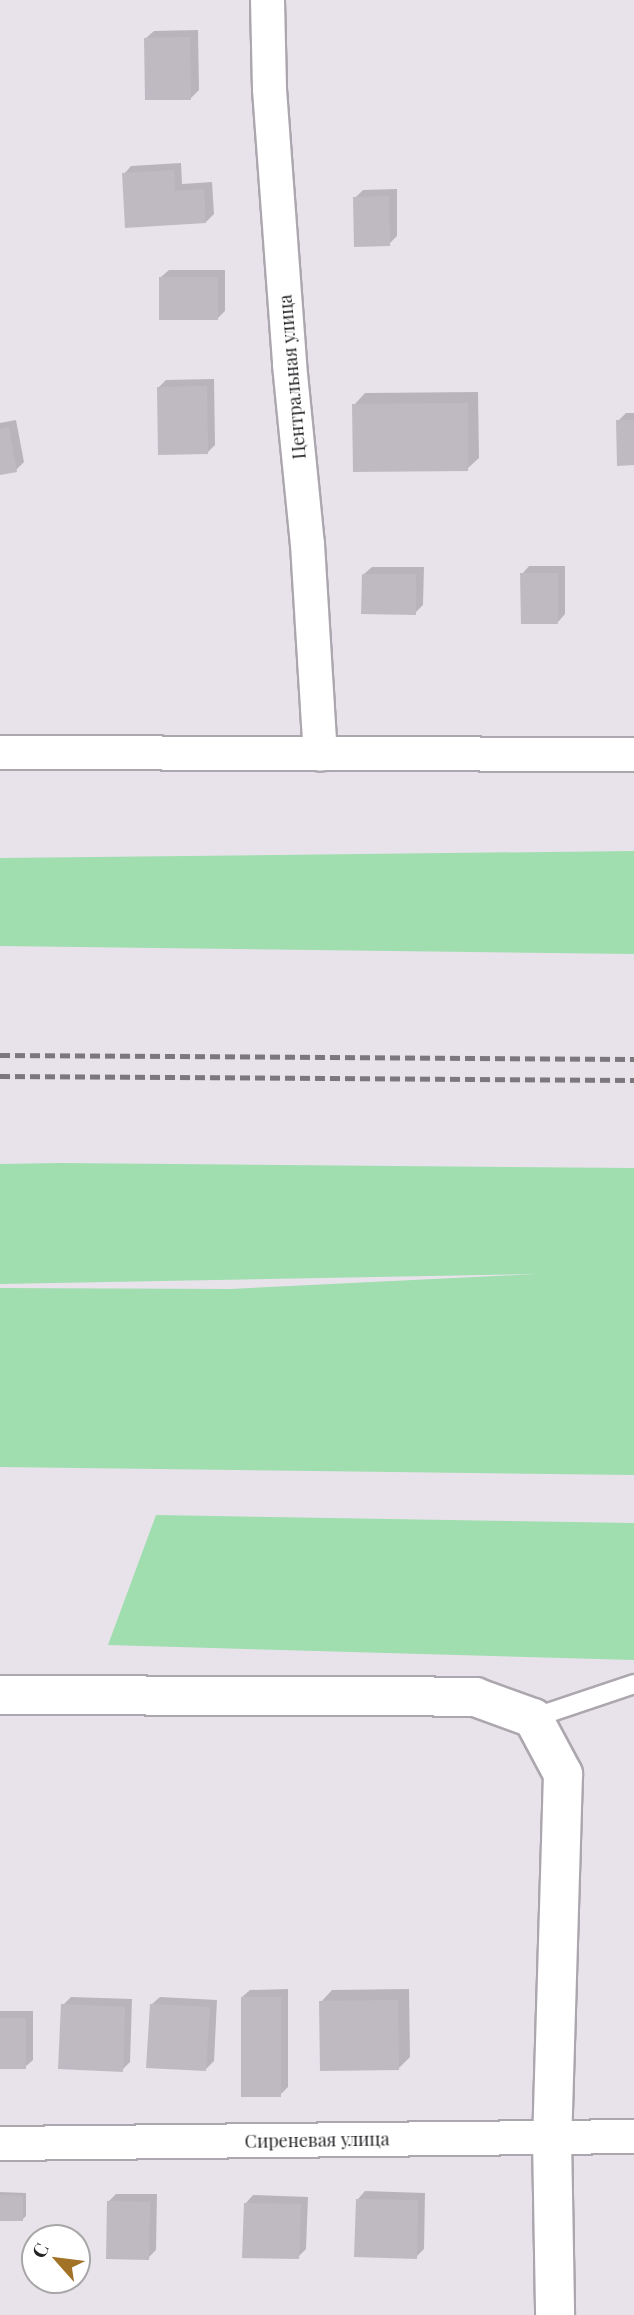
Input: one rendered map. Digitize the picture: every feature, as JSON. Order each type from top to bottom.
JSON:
[{"type":"street","name":"Центральная улица","points":[[267,0],[269,89],[289,364],[307,544],[320,754]]},
{"type":"street","points":[[0,752],[634,754]]},
{"type":"street","points":[[0,1695],[475,1697],[533,1718],[563,1774],[552,2137],[555,2315]]},
{"type":"street","name":"Сиреневая улица","points":[[0,2143],[634,2136]]},
{"type":"lane","points":[[533,1718],[634,1685]]},
{"type":"green space","points":[[634,851],[634,954],[0,946],[0,858]]},
{"type":"green space","points":[[0,1164],[634,1168],[634,1475],[0,1467],[0,1288],[230,1289],[537,1274],[0,1284]]},
{"type":"green space","points":[[156,1515],[634,1523],[634,1660],[108,1645]]},
{"type":"building","points":[[190,37],[191,100],[145,100],[144,38]]},
{"type":"building","points":[[174,170],[175,191],[204,189],[206,223],[125,228],[122,173]]},
{"type":"building","points":[[389,196],[390,246],[354,247],[353,197]]},
{"type":"building","points":[[159,277],[218,277],[218,320],[159,320]]},
{"type":"building","points":[[207,386],[208,454],[158,455],[157,387]]},
{"type":"building","points":[[468,403],[468,471],[353,472],[352,404]]},
{"type":"building","points":[[616,420],[634,420],[634,465],[617,466]]},
{"type":"building","points":[[9,427],[17,472],[0,475],[0,429]]},
{"type":"building","points":[[520,573],[558,573],[558,624],[521,624]]},
{"type":"building","points":[[362,574],[416,574],[416,615],[361,614]]},
{"type":"building","points":[[241,1997],[281,1997],[281,2097],[241,2097]]},
{"type":"building","points":[[398,2000],[399,2070],[320,2071],[319,2001]]},
{"type":"building","points":[[61,2004],[125,2007],[123,2072],[58,2069]]},
{"type":"building","points":[[150,2004],[210,2007],[206,2071],[146,2068]]},
{"type":"building","points":[[0,2018],[26,2018],[26,2069],[0,2069]]},
{"type":"building","points":[[0,2195],[23,2196],[23,2221],[0,2221]]},
{"type":"building","points":[[356,2199],[418,2200],[417,2259],[354,2257]]},
{"type":"building","points":[[107,2201],[150,2202],[149,2260],[106,2259]]},
{"type":"building","points":[[244,2203],[301,2204],[299,2259],[242,2258]]},
{"type":"railway","points":[[0,1055],[634,1059]]},
{"type":"railway","points":[[0,1076],[634,1080]]}]
